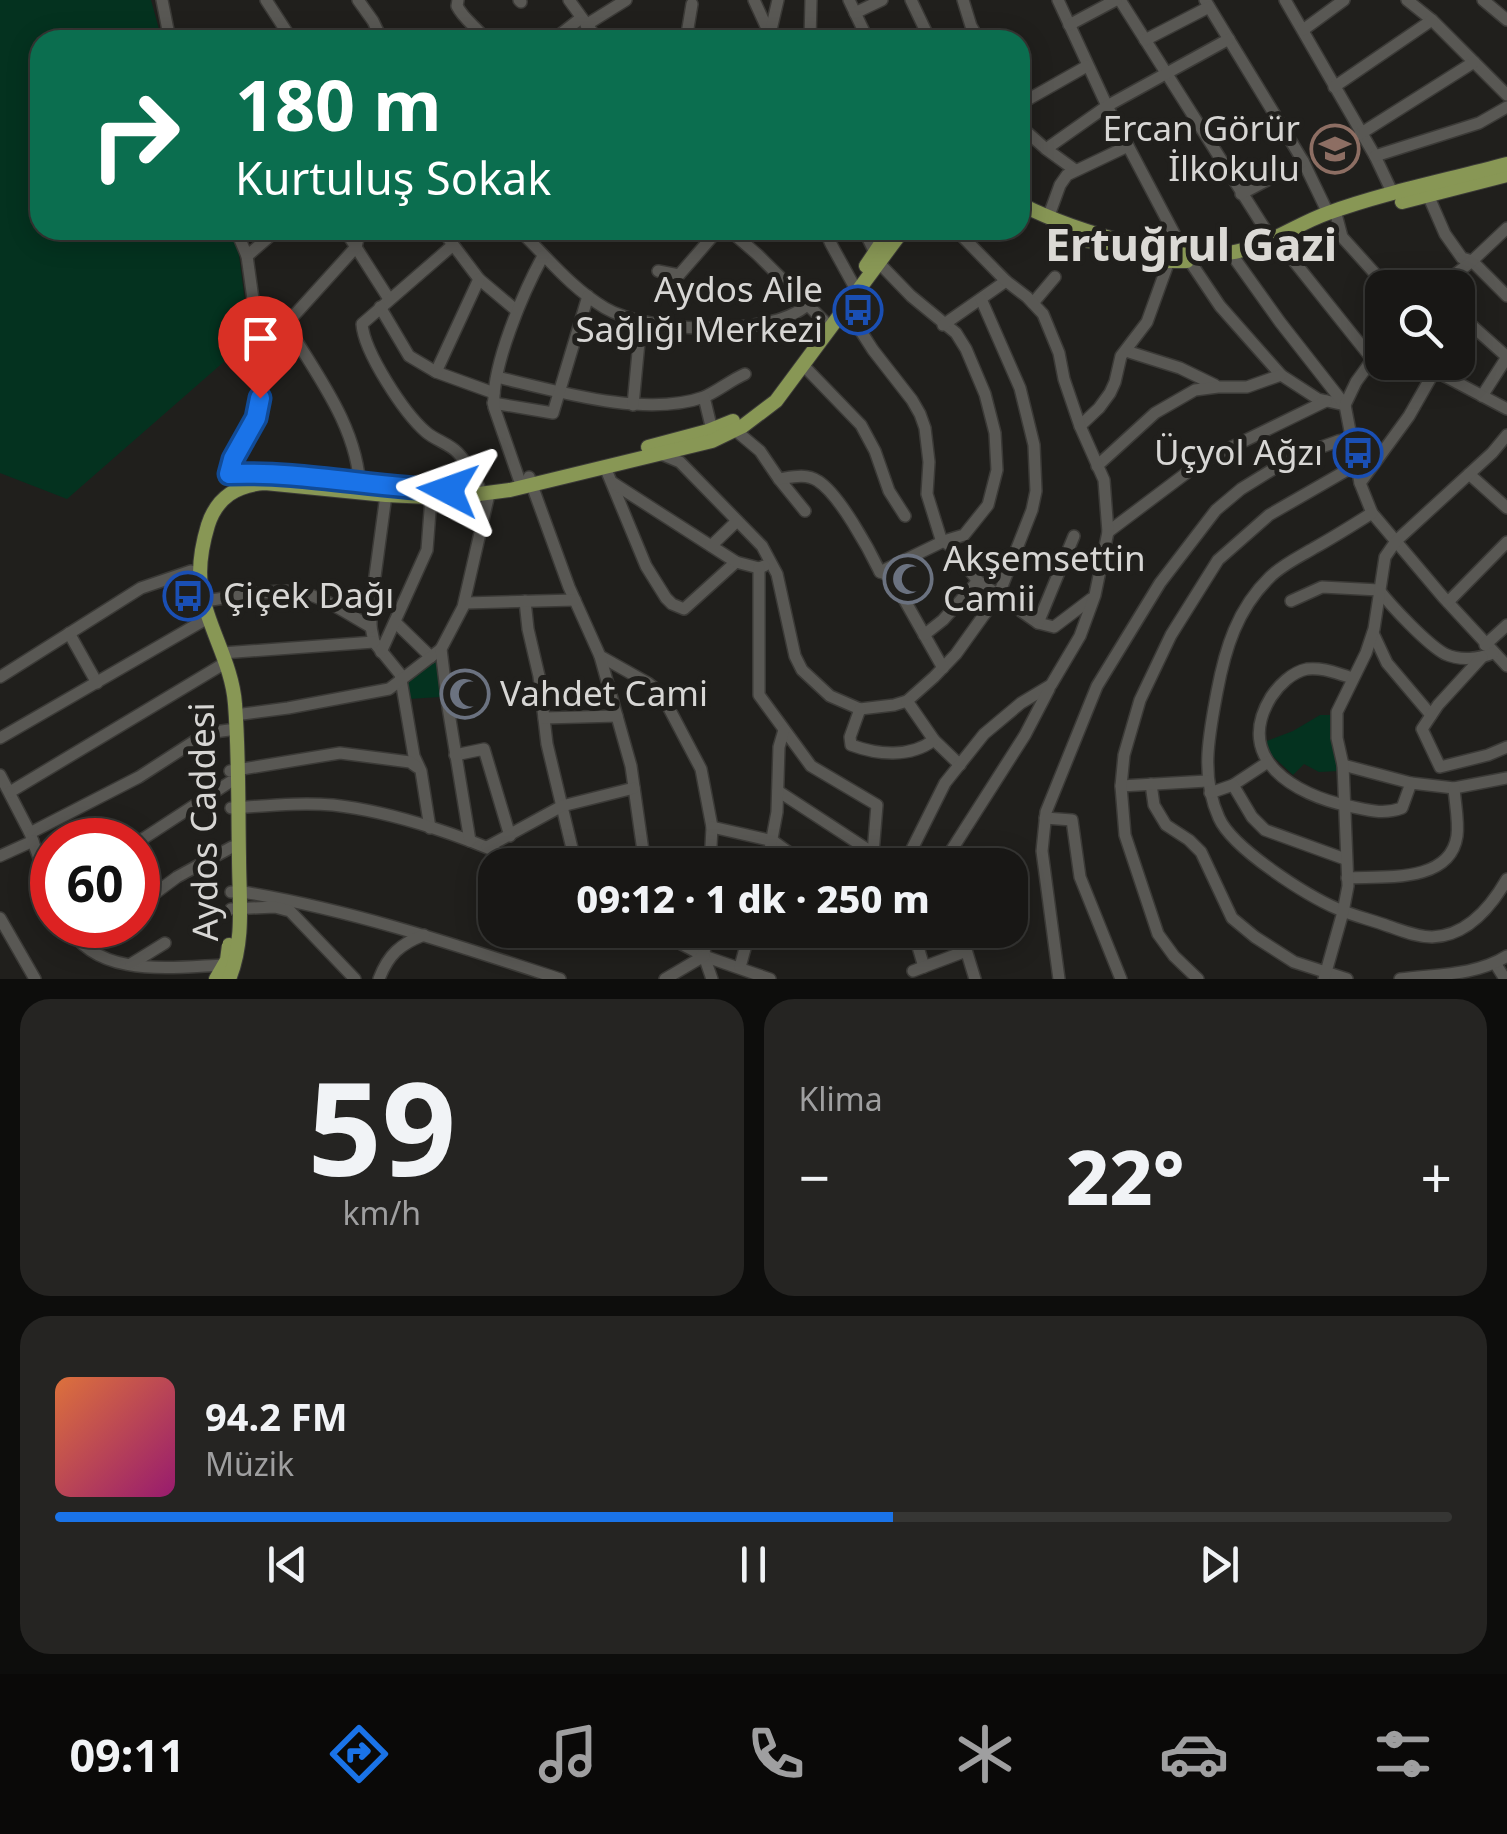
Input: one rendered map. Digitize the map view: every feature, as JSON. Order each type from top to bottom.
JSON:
[{"type":"main road","points":[[1030,209],[1082,230],[1188,258],[1235,258],[1332,215],[1507,164]]},
{"type":"main road","points":[[1332,215],[1507,175]]},
{"type":"main road","points":[[1030,219],[1061,233],[1169,261],[1276,242]]},
{"type":"main road","points":[[360,487],[386,495],[431,498],[484,491],[712,430],[735,420],[768,396],[846,308],[885,240]]},
{"type":"main road","points":[[526,480],[704,444],[735,430],[768,408],[803,365],[853,284],[894,240]]},
{"type":"main road","points":[[234,480],[484,491]]},
{"type":"main road","name":"Aydos Caddesi","points":[[227,975],[235,900],[235,808],[226,695],[222,661],[201,622],[191,571],[202,515],[234,480]]},
{"type":"main road","name":"Aydos Caddesi","points":[[232,774],[233,689],[200,576],[208,524],[234,480]]},
{"type":"main road","name":"Aydos Caddesi","points":[[235,808],[235,900]]},
{"type":"street","points":[[162,0],[168,30]]},
{"type":"street","points":[[266,0],[286,30]]},
{"type":"street","points":[[358,0],[378,30]]},
{"type":"street","points":[[458,0],[459,11],[477,30]]},
{"type":"street","points":[[569,0],[590,30]]},
{"type":"street","points":[[570,30],[626,0]]},
{"type":"street","points":[[754,0],[768,30]]},
{"type":"street","points":[[772,30],[778,0]]},
{"type":"street","points":[[810,30],[811,0]]},
{"type":"street","points":[[850,0],[863,30]]},
{"type":"street","points":[[855,13],[882,0]]},
{"type":"street","points":[[911,0],[925,30]]},
{"type":"street","points":[[962,0],[973,30]]},
{"type":"street","points":[[1058,0],[1128,146],[1188,258],[1220,306],[1281,375],[1318,399],[1344,405]]},
{"type":"street","points":[[1069,24],[1118,0],[1241,194],[1365,350]]},
{"type":"street","points":[[1285,0],[1394,194]]},
{"type":"street","points":[[1303,30],[1344,0]]},
{"type":"street","points":[[1407,0],[1507,95]]},
{"type":"street","points":[[1483,0],[1507,20]]},
{"type":"street","points":[[1145,40],[1207,3],[1303,162],[1342,237],[1372,270]]},
{"type":"street","points":[[688,30],[692,4]]},
{"type":"street","points":[[1334,87],[1432,20]]},
{"type":"street","points":[[1046,149],[1107,106],[1229,39]]},
{"type":"street","points":[[1360,134],[1474,62]]},
{"type":"street","points":[[1030,98],[1087,66]]},
{"type":"street","points":[[1375,156],[1479,123],[1507,106]]},
{"type":"street","points":[[1030,135],[1076,170]]},
{"type":"street","points":[[1048,218],[1060,185],[1068,175],[1128,146]]},
{"type":"street","points":[[1241,194],[1303,162]]},
{"type":"street","points":[[1428,195],[1445,234],[1462,258],[1472,261],[1507,296]]},
{"type":"street","points":[[1461,270],[1507,228]]},
{"type":"street","points":[[234,480],[233,459],[256,418],[264,378],[247,256],[240,240]]},
{"type":"street","points":[[247,256],[266,240]]},
{"type":"street","points":[[352,240],[409,356],[494,398],[554,413],[588,296]]},
{"type":"street","points":[[261,352],[358,240]]},
{"type":"street","points":[[450,240],[479,279],[517,312]]},
{"type":"street","points":[[528,240],[573,286],[608,310],[641,321],[696,330],[734,327],[797,314],[807,306]]},
{"type":"street","points":[[658,271],[678,275],[709,240]]},
{"type":"street","points":[[740,240],[827,325]]},
{"type":"street","points":[[829,240],[853,284]]},
{"type":"street","points":[[869,240],[877,258],[911,296],[956,333],[966,349],[985,394],[998,470],[982,514],[964,534],[880,572]]},
{"type":"street","points":[[953,848],[1025,734],[1080,636],[1095,595],[1108,532],[1104,480],[1080,426],[1043,314],[966,240]]},
{"type":"street","points":[[235,715],[389,688],[436,653],[464,603],[484,491],[457,451],[424,431],[407,410],[380,370],[363,336],[362,324],[454,245]]},
{"type":"street","points":[[544,256],[517,312],[494,398],[600,656],[631,766],[643,848]]},
{"type":"street","points":[[1235,258],[1344,405],[1360,483],[1372,513],[1487,652],[1507,666]]},
{"type":"street","points":[[1080,426],[1110,393],[1122,356],[1147,322],[1169,261]]},
{"type":"street","points":[[1033,303],[1055,277]]},
{"type":"street","points":[[436,372],[479,279]]},
{"type":"street","points":[[944,325],[1006,281]]},
{"type":"street","points":[[661,454],[680,462],[762,546],[782,590],[795,656],[802,670],[830,696],[860,709],[907,701],[956,654],[999,594],[1032,510],[1034,446],[1020,388],[981,300]]},
{"type":"street","points":[[846,308],[920,414],[929,462],[929,505],[944,541],[978,581],[1038,623],[1054,627],[1095,595]]},
{"type":"street","points":[[633,405],[641,321]]},
{"type":"street","points":[[286,324],[336,406],[352,441],[360,487]]},
{"type":"street","points":[[1475,328],[1507,357],[1482,396]]},
{"type":"street","points":[[1126,351],[1180,368],[1218,386]]},
{"type":"street","points":[[803,365],[862,425],[889,491],[905,516]]},
{"type":"street","points":[[1344,405],[1365,368]]},
{"type":"street","points":[[497,376],[559,391],[654,406],[704,396],[745,374]]},
{"type":"street","points":[[1097,466],[1155,414],[1195,390],[1247,387],[1281,375]]},
{"type":"street","points":[[1360,483],[1409,416],[1429,380]]},
{"type":"street","points":[[1450,380],[1507,409]]},
{"type":"street","points":[[704,396],[712,430]]},
{"type":"street","points":[[1108,532],[1201,462],[1326,401]]},
{"type":"street","points":[[735,430],[760,451],[805,511]]},
{"type":"street","points":[[1325,976],[1343,912],[1347,878],[1337,712],[1373,633],[1385,557],[1507,435]]},
{"type":"street","points":[[1059,979],[1042,851],[1046,818],[1097,686],[1160,582],[1216,510],[1275,468],[1350,439]]},
{"type":"street","points":[[1198,979],[1158,934],[1125,835],[1121,786],[1124,755],[1140,700],[1171,634],[1218,560],[1268,515],[1356,465]]},
{"type":"street","points":[[605,466],[641,556],[672,604],[684,608],[736,562]]},
{"type":"street","points":[[1469,474],[1507,508]]},
{"type":"street","points":[[779,479],[806,476],[826,488],[864,540],[880,572],[891,576],[943,668]]},
{"type":"street","points":[[612,482],[736,562],[759,568],[772,562]]},
{"type":"street","points":[[386,495],[371,627],[377,647],[400,674],[430,828]]},
{"type":"street","points":[[10,792],[222,661],[377,647],[395,622],[427,550],[431,498]]},
{"type":"street","points":[[1372,513],[1271,575],[1235,622],[1207,742],[1208,787],[1225,832],[1286,880],[1343,912],[1412,934],[1434,937],[1462,929],[1482,915],[1507,880]]},
{"type":"street","points":[[711,546],[737,521]]},
{"type":"street","points":[[1038,623],[1074,536]]},
{"type":"street","points":[[1448,602],[1507,542]]},
{"type":"street","points":[[759,568],[759,695],[811,766],[878,805],[874,848]]},
{"type":"street","points":[[0,677],[141,588],[191,571]]},
{"type":"street","points":[[924,635],[978,581]]},
{"type":"street","points":[[1291,601],[1322,587],[1379,590],[1444,654],[1475,659],[1487,652]]},
{"type":"street","points":[[204,600],[298,591],[371,627]]},
{"type":"street","points":[[525,600],[547,744],[572,848]]},
{"type":"street","points":[[464,603],[575,600]]},
{"type":"street","points":[[0,738],[201,622]]},
{"type":"street","points":[[395,622],[436,653],[470,841]]},
{"type":"street","points":[[1507,625],[1422,729],[1440,766],[1507,748]]},
{"type":"street","points":[[69,633],[96,683]]},
{"type":"street","points":[[1373,633],[1387,663],[1432,715]]},
{"type":"street","points":[[600,656],[660,694],[701,769],[712,827],[711,848]]},
{"type":"street","points":[[1353,678],[1310,669],[1292,676],[1276,690],[1260,724],[1261,749],[1268,762],[1296,787],[1312,795],[1389,813],[1402,808],[1412,782]]},
{"type":"street","points":[[912,848],[945,782],[984,734],[1051,685]]},
{"type":"street","points":[[907,701],[934,740],[960,764]]},
{"type":"street","points":[[860,709],[851,745],[906,753],[934,740]]},
{"type":"street","points":[[544,718],[616,716]]},
{"type":"street","points":[[66,818],[208,734],[228,730]]},
{"type":"street","points":[[771,848],[784,730]]},
{"type":"street","points":[[455,755],[484,749],[510,836]]},
{"type":"street","points":[[160,826],[232,774],[340,753],[410,762],[421,771]]},
{"type":"street","points":[[1121,786],[1233,784],[1268,762]]},
{"type":"street","points":[[1343,765],[1454,788],[1507,778]]},
{"type":"street","points":[[0,775],[30,833]]},
{"type":"street","points":[[1151,784],[1154,804],[1166,824],[1200,852],[1232,918],[1294,962],[1325,976],[1348,979]]},
{"type":"street","points":[[1233,784],[1252,817],[1265,830],[1345,859]]},
{"type":"street","points":[[235,808],[333,805],[373,812],[488,847],[562,806],[634,788]]},
{"type":"street","points":[[1347,878],[1416,875],[1438,866],[1452,850],[1458,832],[1454,788]]},
{"type":"street","points":[[778,791],[858,848]]},
{"type":"street","points":[[1046,818],[1072,820],[1080,877],[1121,979]]},
{"type":"street","points":[[712,827],[773,841],[783,848]]},
{"type":"street","points":[[0,856],[30,838]]},
{"type":"street","points":[[160,890],[232,847]]},
{"type":"street","points":[[235,900],[321,907],[560,979]]},
{"type":"street","points":[[235,900],[293,913],[355,979]]},
{"type":"street","points":[[310,931],[312,913],[321,907]]},
{"type":"street","points":[[0,918],[35,979]]},
{"type":"street","points":[[379,979],[387,958],[406,942],[424,935]]},
{"type":"street","points":[[131,964],[165,943]]},
{"type":"street","points":[[90,948],[105,958],[131,964],[227,975]]},
{"type":"street","points":[[689,948],[765,978]]},
{"type":"street","points":[[705,948],[712,979]]},
{"type":"street","points":[[740,967],[745,948]]},
{"type":"street","points":[[915,948],[918,969],[966,951]]},
{"type":"street","points":[[965,948],[975,979]]},
{"type":"street","points":[[665,979],[704,956]]},
{"type":"street","points":[[1400,979],[1444,977],[1507,956]]},
{"type":"street","points":[[1495,963],[1505,979]]},
{"type":"green space","points":[[0,0],[151,0],[159,30],[30,30],[30,240],[234,240],[238,248],[250,339],[67,499],[0,473]]},
{"type":"green space","points":[[436,660],[441,697],[408,699],[408,683]]},
{"type":"green space","points":[[1320,715],[1335,715],[1339,771],[1319,772],[1304,764],[1293,775],[1267,751],[1264,742]]},
{"type":"place","name":"Ercan Görür İlkokulu","points":[[1335,149]]},
{"type":"place","name":"Aydos Aile Sağlığı Merkezi","points":[[858,310]]},
{"type":"place","name":"Üçyol Ağzı","points":[[1358,453]]},
{"type":"place","name":"Akşemsettin Camii","points":[[908,579]]},
{"type":"place","name":"Çiçek Dağı","points":[[188,596]]},
{"type":"place","name":"Vahdet Cami","points":[[465,694]]},
{"type":"district","name":"Ertuğrul Gazi","points":[[1191,245]]},
{"type":"route","points":[[260,398],[256,418],[229,474],[285,474],[448,490]]}]
